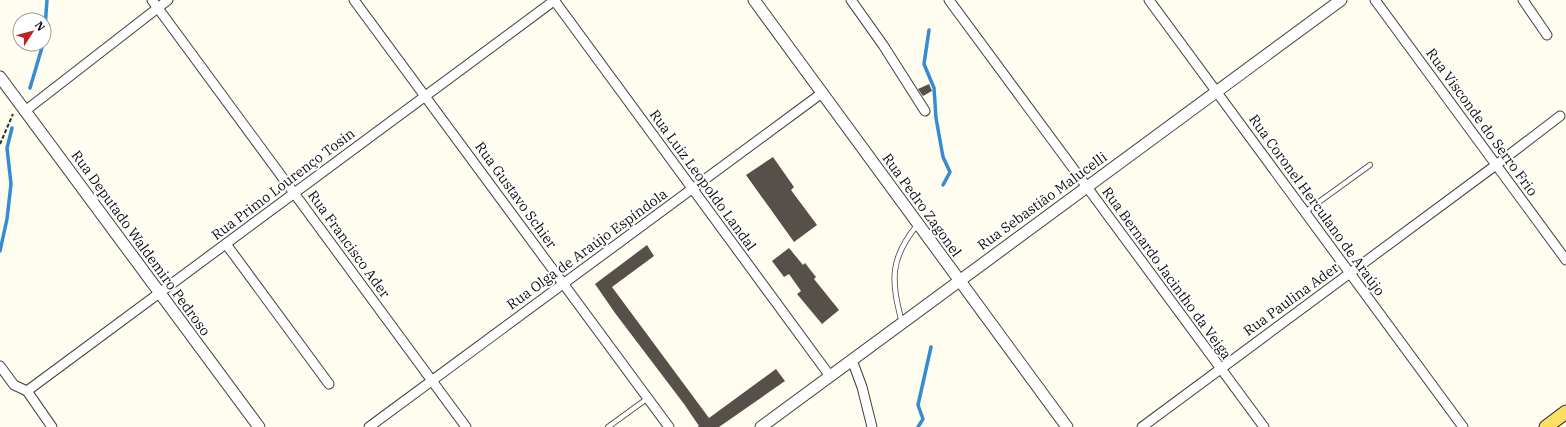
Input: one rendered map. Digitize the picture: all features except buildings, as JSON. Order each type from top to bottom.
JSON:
[{"type":"main road","points":[[1546,427],[1566,412]]},
{"type":"street","points":[[25,111],[155,4],[168,0]]},
{"type":"street","name":"Rua Gustavo Schier","points":[[354,0],[669,427]]},
{"type":"street","name":"Rua Primo Lourenço Tosin","points":[[27,391],[555,0]]},
{"type":"street","name":"Rua Luiz Leopoldo Landal","points":[[555,0],[830,376]]},
{"type":"street","name":"Rua Pedro Zagonel","points":[[754,0],[1067,427]]},
{"type":"street","points":[[851,0],[880,40],[925,111]]},
{"type":"street","name":"Rua Bernardo Jacintho da Veiga","points":[[949,0],[1264,427]]},
{"type":"street","name":"Rua Coronel Herculano de Araújo","points":[[1149,0],[1463,427]]},
{"type":"street","name":"Rua Sebastião Malucelli","points":[[761,427],[1341,0]]},
{"type":"street","name":"Rua Visconde do Serro Frio","points":[[1375,0],[1566,260]]},
{"type":"street","points":[[1523,0],[1547,35]]},
{"type":"street","name":"Rua Francisco Ader","points":[[155,4],[466,427]]},
{"type":"street","name":"Rua Deputado Waldemiro Pedroso","points":[[0,77],[259,427]]},
{"type":"street","name":"Rua Olga de Araújo Espíndola","points":[[369,427],[822,93]]},
{"type":"street","name":"Rua Paulina Ader","points":[[1142,427],[1560,116]]},
{"type":"street","points":[[226,244],[329,384]]},
{"type":"street","points":[[852,360],[862,387],[872,427]]},
{"type":"street","points":[[0,366],[14,385],[27,391],[52,427]]},
{"type":"lane","points":[[1305,213],[1370,165]]},
{"type":"lane","points":[[902,323],[898,306],[894,274],[899,251],[918,224]]},
{"type":"lane","points":[[608,427],[648,398]]},
{"type":"path","points":[[0,144],[14,113],[17,100]]},
{"type":"waterway","points":[[46,12],[47,0]]},
{"type":"waterway","points":[[929,30],[924,64],[934,88],[936,118],[943,157],[950,172],[943,185]]},
{"type":"waterway","points":[[30,88],[41,52]]},
{"type":"waterway","points":[[0,251],[7,219],[11,184],[7,148],[12,128]]},
{"type":"waterway","points":[[918,427],[923,419],[918,405],[931,347]]}]
